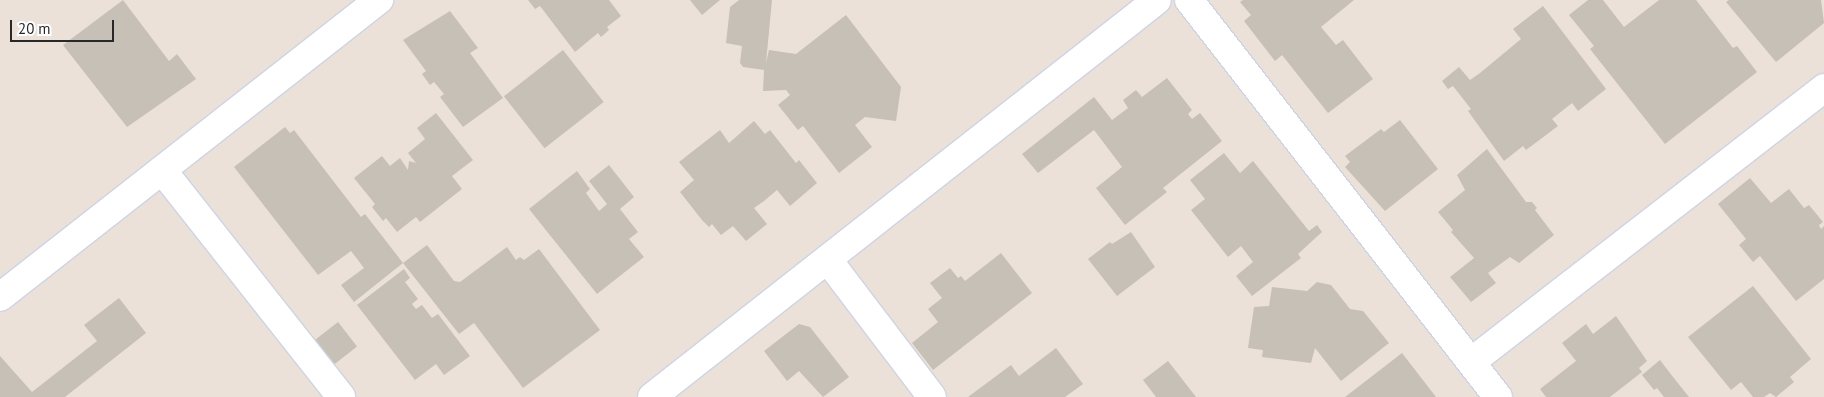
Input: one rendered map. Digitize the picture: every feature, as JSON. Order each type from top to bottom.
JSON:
[{"type":"street","points":[[0,297],[380,0]]},
{"type":"street","points":[[652,397],[1157,0]]},
{"type":"street","points":[[1189,0],[1498,397]]},
{"type":"street","points":[[1471,362],[1824,88]]},
{"type":"street","points":[[162,170],[341,397]]},
{"type":"street","points":[[828,260],[932,397]]},
{"type":"building","points":[[123,0],[169,61],[177,54],[196,79],[127,127],[63,45]]},
{"type":"building","points":[[528,0],[609,0],[621,16],[607,27],[609,30],[601,37],[598,33],[575,52],[540,6],[535,9]]},
{"type":"building","points":[[690,0],[720,0],[702,15]]},
{"type":"building","points":[[739,0],[772,0],[766,63],[769,50],[796,54],[846,15],[901,87],[896,121],[865,117],[855,125],[872,147],[839,173],[803,126],[798,130],[778,105],[790,95],[786,90],[763,91],[764,70],[743,67],[740,63],[742,46],[726,43],[730,7]]},
{"type":"building","points":[[1243,0],[1354,0],[1321,27],[1336,45],[1343,40],[1373,79],[1328,113],[1282,55],[1275,61],[1244,21],[1251,15],[1240,2]]},
{"type":"building","points":[[1588,0],[1603,0],[1624,27],[1659,0],[1696,0],[1733,48],[1737,46],[1757,72],[1665,144],[1590,49],[1594,46],[1569,15]]},
{"type":"building","points":[[1729,0],[1821,0],[1824,23],[1776,62],[1726,2]]},
{"type":"building","points":[[1543,6],[1606,89],[1578,111],[1572,103],[1552,119],[1558,126],[1526,150],[1523,146],[1504,161],[1468,111],[1471,109],[1453,86],[1448,89],[1442,81],[1459,67],[1470,80],[1480,73],[1521,39],[1513,29]]},
{"type":"building","points":[[450,11],[478,48],[470,53],[503,98],[463,127],[440,97],[444,94],[434,82],[430,85],[422,74],[426,71],[403,40]]},
{"type":"building","points":[[563,50],[604,102],[545,148],[504,96]]},
{"type":"building","points":[[1167,78],[1192,110],[1188,114],[1192,119],[1200,113],[1222,141],[1163,188],[1167,192],[1125,225],[1096,188],[1122,167],[1094,130],[1038,173],[1022,154],[1094,97],[1112,120],[1128,108],[1123,100],[1136,90],[1142,97]]},
{"type":"building","points":[[436,113],[473,160],[452,176],[462,189],[420,222],[416,217],[397,232],[386,218],[383,221],[372,207],[375,204],[354,178],[382,156],[390,166],[400,158],[408,170],[409,161],[416,163],[408,153],[425,139],[417,128]]},
{"type":"building","points":[[1400,120],[1438,169],[1385,211],[1345,167],[1350,162],[1345,156],[1381,129],[1384,132]]},
{"type":"building","points":[[754,121],[765,134],[770,130],[796,163],[799,160],[817,183],[790,206],[777,190],[754,208],[767,224],[746,241],[733,226],[721,235],[712,224],[709,227],[702,220],[680,192],[694,180],[679,162],[720,130],[729,143]]},
{"type":"building","points":[[285,127],[290,133],[294,130],[361,217],[365,214],[403,263],[354,302],[341,285],[364,268],[351,251],[318,275],[234,167]]},
{"type":"building","points":[[1487,149],[1526,202],[1532,202],[1537,208],[1535,210],[1554,235],[1519,263],[1510,257],[1488,273],[1496,283],[1471,302],[1450,277],[1474,258],[1451,232],[1453,230],[1438,212],[1465,190],[1457,175]]},
{"type":"building","points":[[1224,153],[1240,173],[1253,161],[1309,231],[1317,225],[1322,232],[1298,254],[1301,258],[1252,296],[1236,276],[1253,262],[1241,246],[1228,257],[1191,210],[1205,199],[1190,180]]},
{"type":"building","points":[[609,165],[634,197],[620,209],[638,232],[629,239],[644,257],[597,294],[529,209],[577,171],[590,189],[586,193],[599,211],[607,204],[589,181]]},
{"type":"building","points":[[1750,178],[1771,203],[1789,189],[1804,208],[1809,205],[1823,222],[1819,225],[1821,229],[1824,226],[1824,279],[1796,301],[1760,256],[1753,262],[1739,245],[1746,239],[1718,204]]},
{"type":"building","points":[[1131,232],[1155,267],[1117,296],[1088,259],[1110,242],[1112,244]]},
{"type":"building","points":[[427,245],[454,281],[460,282],[507,247],[516,260],[520,257],[524,260],[539,249],[600,330],[523,388],[474,323],[459,334],[403,263]]},
{"type":"building","points":[[1001,253],[1032,293],[933,370],[912,343],[938,322],[928,309],[942,298],[930,283],[950,268],[958,278],[961,276],[965,281]]},
{"type":"building","points":[[404,269],[410,278],[405,282],[418,299],[412,304],[416,309],[422,305],[432,318],[438,314],[470,356],[444,375],[436,364],[415,380],[357,305]]},
{"type":"building","points":[[1317,282],[1331,285],[1350,309],[1363,311],[1389,343],[1341,381],[1315,348],[1311,363],[1262,357],[1263,350],[1248,348],[1254,307],[1269,306],[1272,287],[1307,291]]},
{"type":"building","points":[[1753,286],[1811,359],[1790,377],[1794,382],[1776,397],[1770,393],[1764,397],[1753,397],[1741,382],[1731,390],[1688,337]]},
{"type":"building","points":[[119,298],[146,333],[65,397],[0,397],[0,356],[32,392],[97,341],[84,325]]},
{"type":"building","points":[[1616,316],[1647,361],[1639,368],[1642,372],[1610,397],[1546,397],[1540,389],[1576,361],[1562,343],[1586,324],[1593,334]]},
{"type":"building","points":[[338,322],[357,346],[325,372],[306,347]]},
{"type":"building","points":[[799,324],[810,327],[849,377],[823,397],[799,371],[787,381],[764,351]]},
{"type":"building","points":[[1056,348],[1083,384],[1065,397],[968,397],[1011,365],[1019,376]]},
{"type":"building","points":[[1402,353],[1436,397],[1345,397]]},
{"type":"building","points":[[1660,360],[1689,397],[1664,397],[1657,388],[1654,390],[1642,375]]},
{"type":"building","points":[[1168,361],[1196,397],[1156,397],[1143,380]]}]
